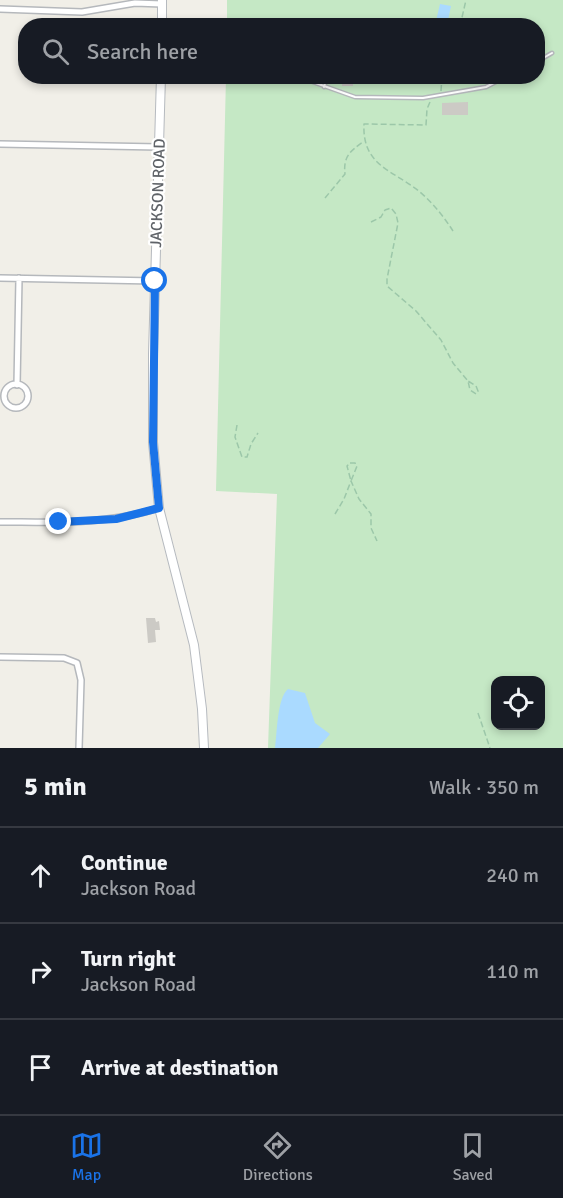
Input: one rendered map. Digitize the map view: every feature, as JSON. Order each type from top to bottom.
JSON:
[{"type":"street","points":[[0,9],[82,12],[135,3],[162,2],[162,18]]},
{"type":"street","name":"JACKSON ROAD","points":[[160,84],[153,442],[159,508],[194,645],[204,748]]},
{"type":"street","points":[[0,144],[159,147]]},
{"type":"street","points":[[0,278],[155,281]]},
{"type":"street","points":[[17,385],[19,278]]},
{"type":"street","points":[[17,385],[24,388],[27,395],[26,403],[16,408],[9,406],[4,396],[7,389],[17,385]]},
{"type":"street","points":[[0,522],[96,521],[135,516],[159,508]]},
{"type":"street","points":[[0,657],[64,658],[77,663],[81,680],[79,748]]},
{"type":"lane","points":[[545,57],[552,53]]},
{"type":"lane","points":[[317,84],[355,97],[409,98],[423,98],[492,84]]},
{"type":"path","points":[[462,18],[466,0]]},
{"type":"path","points":[[441,84],[441,91]]},
{"type":"path","points":[[432,100],[427,109],[426,125],[364,124],[364,141],[372,157],[382,168],[424,195],[446,219],[453,231]]},
{"type":"path","points":[[325,198],[345,174],[344,165],[348,153],[364,141]]},
{"type":"path","points":[[371,222],[381,217],[385,210],[391,208],[396,214],[398,223],[387,286],[416,311],[435,333],[453,363],[468,381]]},
{"type":"path","points":[[237,425],[235,437],[242,457],[247,457],[250,444],[258,433]]},
{"type":"path","points":[[335,514],[344,499],[351,481],[357,466],[355,463],[347,466],[351,481],[359,498],[371,514],[371,528],[377,541]]},
{"type":"path","points":[[478,713],[490,748]]},
{"type":"green space","points":[[227,0],[563,0],[563,748],[268,748],[277,494],[216,491],[226,84],[545,84],[545,18],[227,18]]},
{"type":"water","points":[[440,4],[451,6],[448,18],[437,18]]},
{"type":"water","points":[[288,689],[305,693],[315,723],[330,734],[318,748],[275,748],[280,708]]},
{"type":"building","points":[[468,102],[468,115],[442,115],[442,103]]},
{"type":"building","points":[[146,618],[155,618],[156,622],[159,621],[160,630],[155,630],[156,642],[148,643]]},
{"type":"route","points":[[59,522],[116,519],[135,516],[159,508],[153,442],[155,281]]}]
